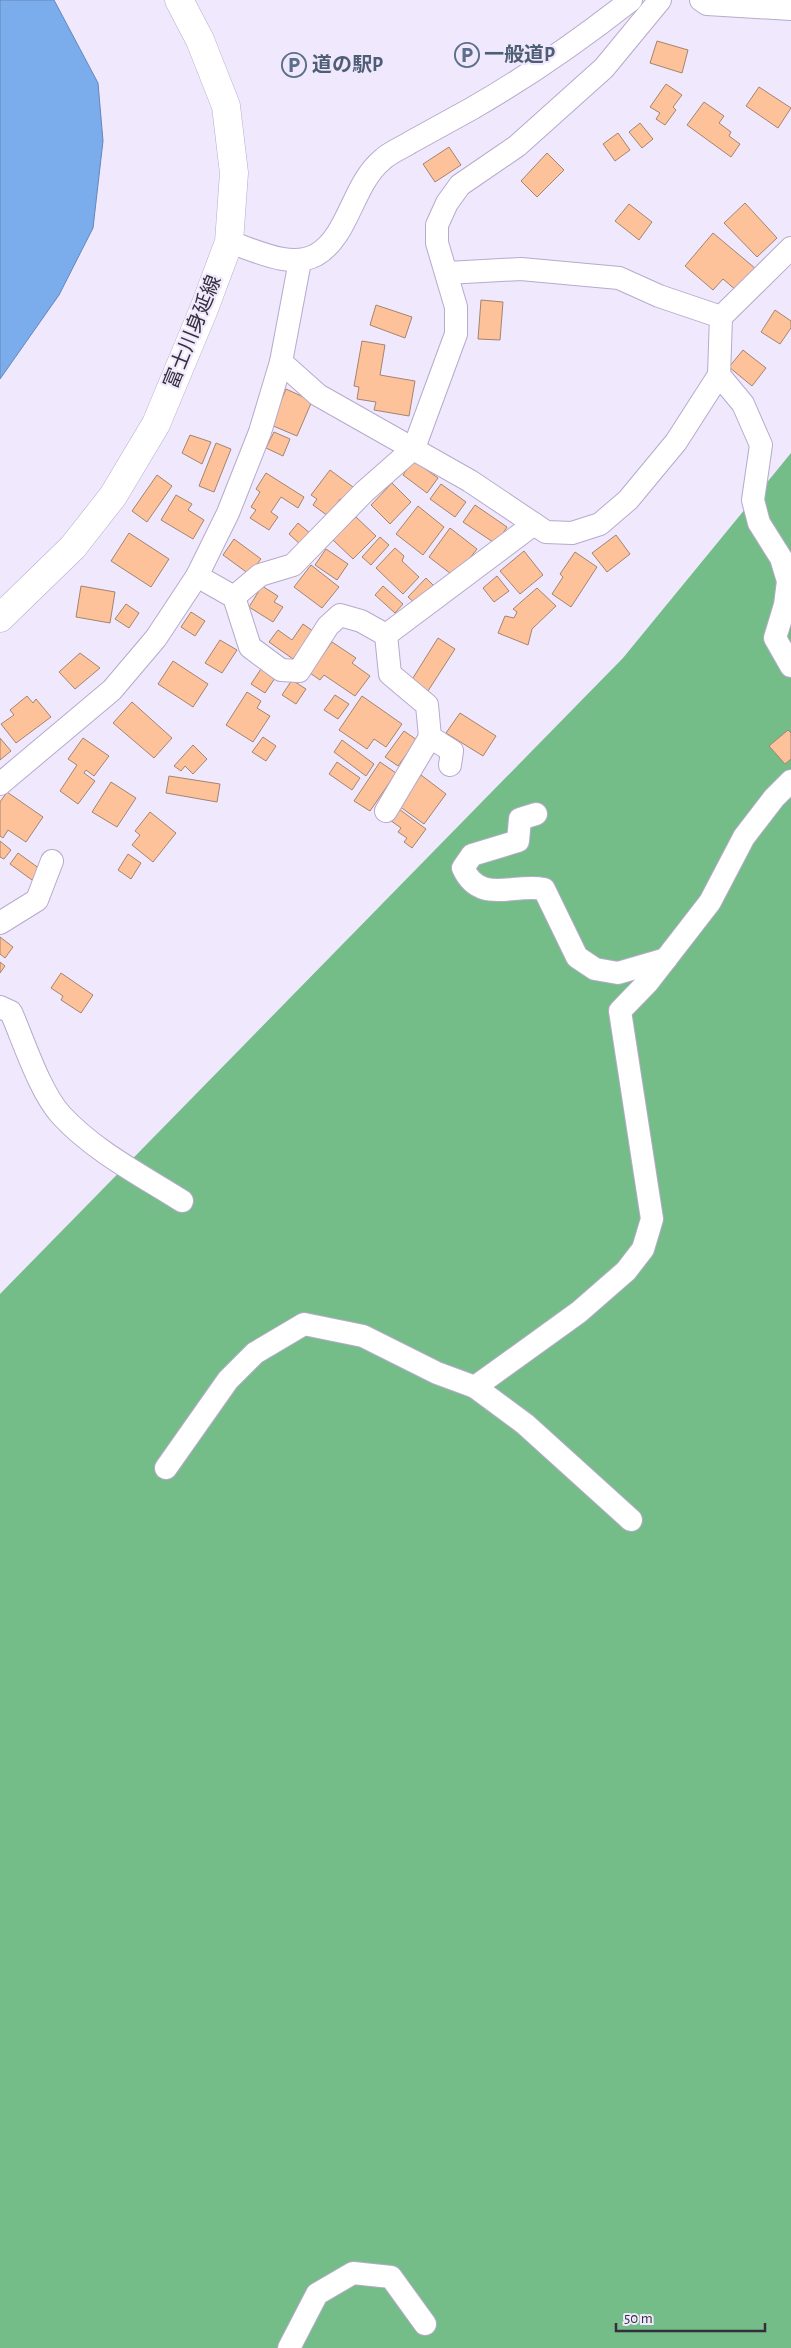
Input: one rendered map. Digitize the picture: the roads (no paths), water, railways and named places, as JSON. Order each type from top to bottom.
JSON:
[{"type":"main road","name":"富士川身延線","points":[[0,618],[73,548],[114,496],[156,424],[204,309],[229,242],[234,173],[226,106],[200,40],[179,0]]},
{"type":"street","points":[[229,242],[282,258],[300,261],[317,255],[330,243],[360,185],[370,171],[384,158],[472,108],[540,66],[631,0]]},
{"type":"street","points":[[234,597],[260,575],[293,565],[364,492],[414,448],[456,334],[456,307],[437,243],[437,225],[447,203],[460,185],[517,146],[604,68],[660,0]]},
{"type":"street","points":[[701,0],[707,4],[791,9]]},
{"type":"street","points":[[281,362],[318,395],[470,481],[546,532],[572,534],[600,524],[628,500],[676,442],[719,375],[721,317],[791,248]]},
{"type":"street","points":[[0,784],[112,690],[156,638],[197,576],[228,513],[257,441],[281,362],[300,261]]},
{"type":"street","points":[[447,274],[521,269],[619,278],[660,296],[721,317]]},
{"type":"street","points":[[719,375],[744,404],[761,445],[753,500],[759,523],[781,558],[788,581],[785,605],[775,638],[791,666]]},
{"type":"street","points":[[386,635],[534,524]]},
{"type":"street","points":[[197,576],[234,597],[250,647],[281,670],[299,671],[328,626],[340,615],[362,621],[386,635]]},
{"type":"street","points":[[386,635],[390,674],[427,704],[430,737],[386,811]]},
{"type":"street","points":[[430,737],[452,751],[450,766]]},
{"type":"street","points":[[475,1387],[579,1312],[626,1271],[643,1249],[652,1219],[620,1011],[648,982],[710,902],[744,837],[774,798],[791,781]]},
{"type":"street","points":[[536,814],[520,820],[518,841],[472,855],[462,868],[467,878],[476,886],[491,891],[529,886],[544,889],[577,957],[595,970],[618,973],[666,959]]},
{"type":"street","points":[[0,923],[37,900],[52,861]]},
{"type":"street","points":[[0,1007],[12,1012],[45,1091],[60,1114],[91,1143],[182,1201]]},
{"type":"street","points":[[166,1468],[228,1380],[255,1353],[304,1324],[363,1336],[437,1373],[475,1387],[524,1424],[631,1520]]},
{"type":"street","points":[[289,2348],[317,2294],[353,2273],[391,2277],[425,2324]]},
{"type":"water","points":[[0,0],[54,0],[98,83],[103,141],[93,228],[59,295],[0,379]]},
{"type":"place","name":"一般道P","points":[[467,55]]},
{"type":"place","name":"道の駅P","points":[[294,65]]}]
